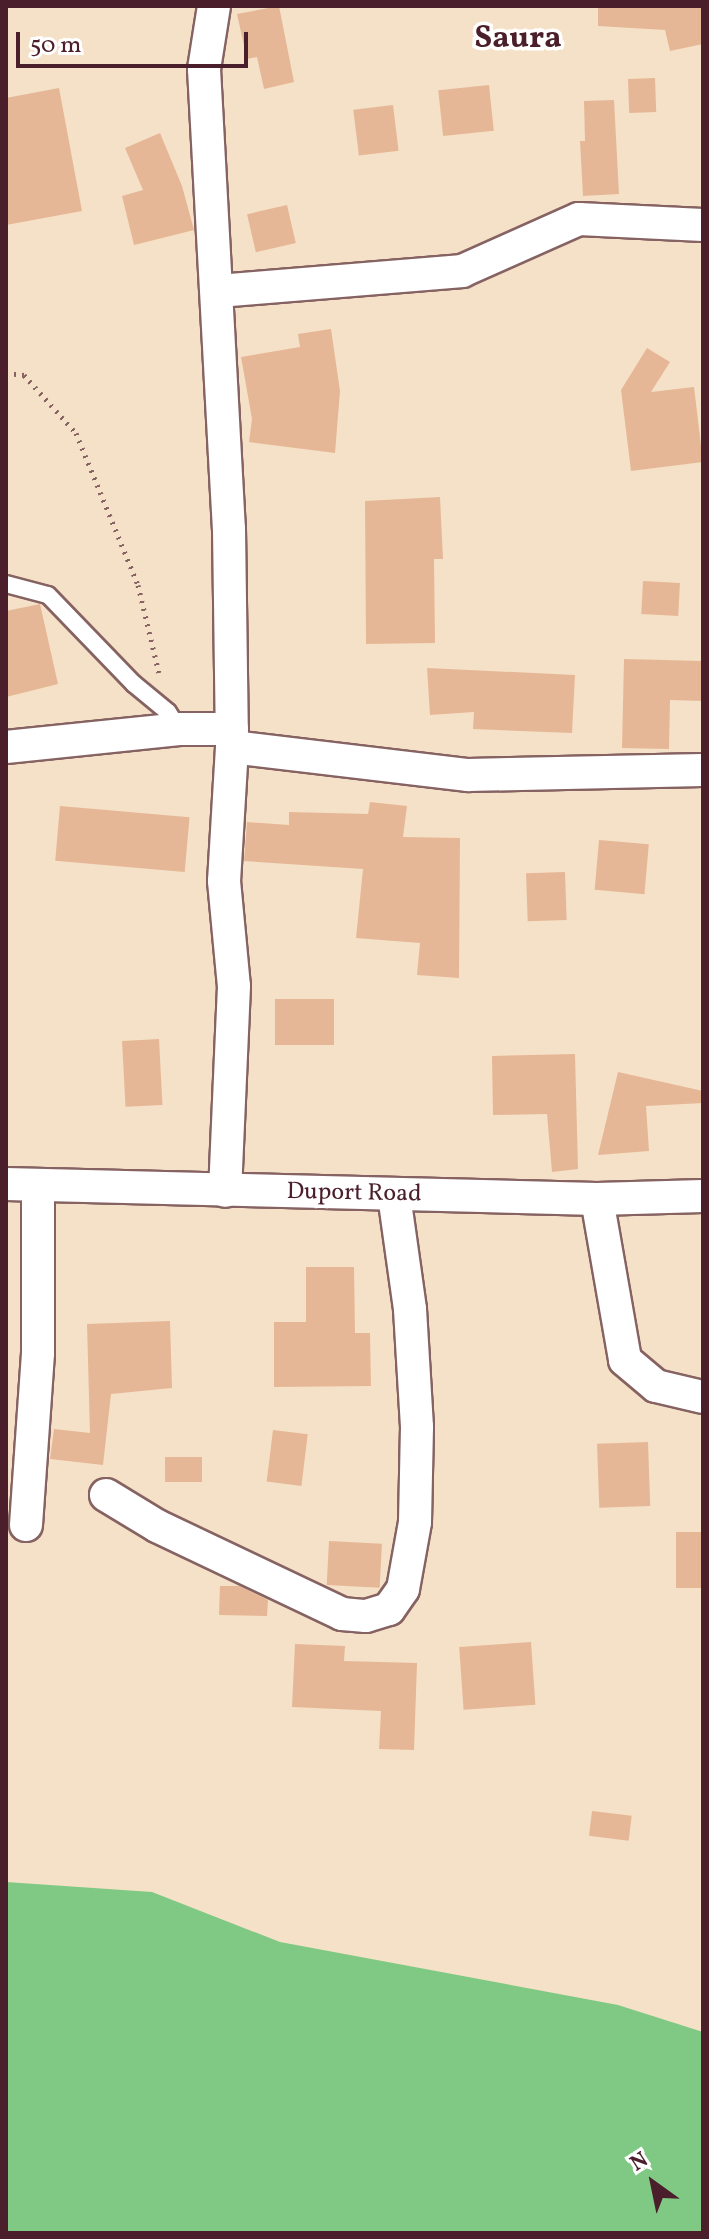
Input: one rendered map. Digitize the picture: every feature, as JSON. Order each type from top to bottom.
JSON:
[{"type":"street","points":[[214,6],[204,69],[219,291],[232,738],[224,881],[234,986],[225,1191]]},
{"type":"street","points":[[219,291],[462,271],[579,219],[703,225]]},
{"type":"street","points":[[6,747],[174,720],[232,738],[468,775],[703,770]]},
{"type":"street","name":"Duport Road","points":[[6,1184],[597,1199],[703,1196]]},
{"type":"street","points":[[26,1525],[38,1353],[38,1185]]},
{"type":"street","points":[[106,1495],[157,1526],[342,1614],[366,1616],[389,1609],[403,1589],[415,1522],[417,1427],[410,1309],[394,1195]]},
{"type":"street","points":[[597,1199],[625,1360],[656,1386],[703,1397]]},
{"type":"lane","points":[[6,584],[48,595],[134,684],[174,720]]},
{"type":"path","points":[[6,373],[24,375],[76,433],[138,585],[174,720]]},
{"type":"green space","points":[[6,1882],[152,1892],[280,1942],[618,2005],[703,2032],[703,2233],[6,2233]]},
{"type":"building","points":[[279,6],[294,82],[264,89],[257,57],[247,59],[237,14]]},
{"type":"building","points":[[598,6],[703,6],[703,44],[670,51],[665,30],[598,26]]},
{"type":"building","points":[[655,78],[656,112],[629,113],[628,79]]},
{"type":"building","points":[[489,85],[494,131],[443,136],[438,90]]},
{"type":"building","points":[[59,88],[82,211],[6,225],[6,98]]},
{"type":"building","points":[[614,100],[619,194],[583,196],[580,141],[585,141],[584,101]]},
{"type":"building","points":[[393,105],[399,151],[359,156],[353,110]]},
{"type":"building","points":[[160,133],[182,186],[194,230],[134,245],[122,196],[143,190],[125,148]]},
{"type":"building","points":[[287,205],[296,243],[256,252],[247,214]]},
{"type":"building","points":[[331,329],[340,391],[335,453],[249,442],[252,419],[241,357],[300,347],[298,334]]},
{"type":"building","points":[[647,348],[670,362],[651,392],[694,387],[703,462],[631,471],[621,390]]},
{"type":"building","points":[[440,497],[443,559],[434,559],[435,643],[366,644],[365,501]]},
{"type":"building","points":[[643,581],[680,583],[678,616],[641,614]]},
{"type":"building","points":[[40,604],[58,684],[6,697],[6,611]]},
{"type":"building","points":[[624,659],[703,661],[703,701],[670,700],[669,749],[622,748]]},
{"type":"building","points":[[427,668],[575,675],[572,733],[473,729],[474,712],[430,715]]},
{"type":"building","points":[[370,802],[407,806],[403,837],[460,838],[459,978],[417,975],[420,943],[356,938],[363,869],[244,861],[247,822],[289,825],[289,812],[368,814]]},
{"type":"building","points":[[60,806],[190,817],[185,872],[55,861]]},
{"type":"building","points":[[599,840],[649,844],[644,894],[595,890]]},
{"type":"building","points":[[565,872],[567,920],[528,921],[526,873]]},
{"type":"building","points":[[275,999],[334,999],[334,1045],[275,1045]]},
{"type":"building","points":[[159,1039],[162,1105],[126,1107],[122,1041]]},
{"type":"building","points":[[575,1054],[578,1169],[552,1172],[547,1114],[493,1115],[492,1056]]},
{"type":"building","points":[[618,1072],[703,1091],[703,1103],[646,1106],[649,1151],[598,1155]]},
{"type":"building","points":[[306,1267],[354,1267],[355,1333],[370,1333],[371,1386],[274,1387],[274,1322],[306,1322]]},
{"type":"building","points":[[170,1321],[172,1388],[111,1394],[103,1465],[50,1459],[54,1429],[90,1433],[87,1324]]},
{"type":"building","points":[[273,1430],[308,1434],[301,1486],[267,1482]]},
{"type":"building","points":[[648,1442],[650,1506],[599,1508],[597,1444]]},
{"type":"building","points":[[165,1457],[202,1457],[202,1482],[165,1482]]},
{"type":"building","points":[[676,1532],[703,1532],[703,1588],[676,1588]]},
{"type":"building","points":[[329,1541],[382,1544],[380,1588],[327,1585]]},
{"type":"building","points":[[220,1586],[240,1586],[268,1600],[267,1616],[219,1615]]},
{"type":"building","points":[[531,1642],[535,1705],[464,1710],[459,1647]]},
{"type":"building","points":[[295,1644],[345,1646],[344,1661],[417,1663],[414,1750],[379,1749],[381,1711],[292,1707]]},
{"type":"building","points":[[592,1811],[632,1816],[629,1841],[589,1836]]},
{"type":"district","name":"Saura","points":[[518,39]]}]
